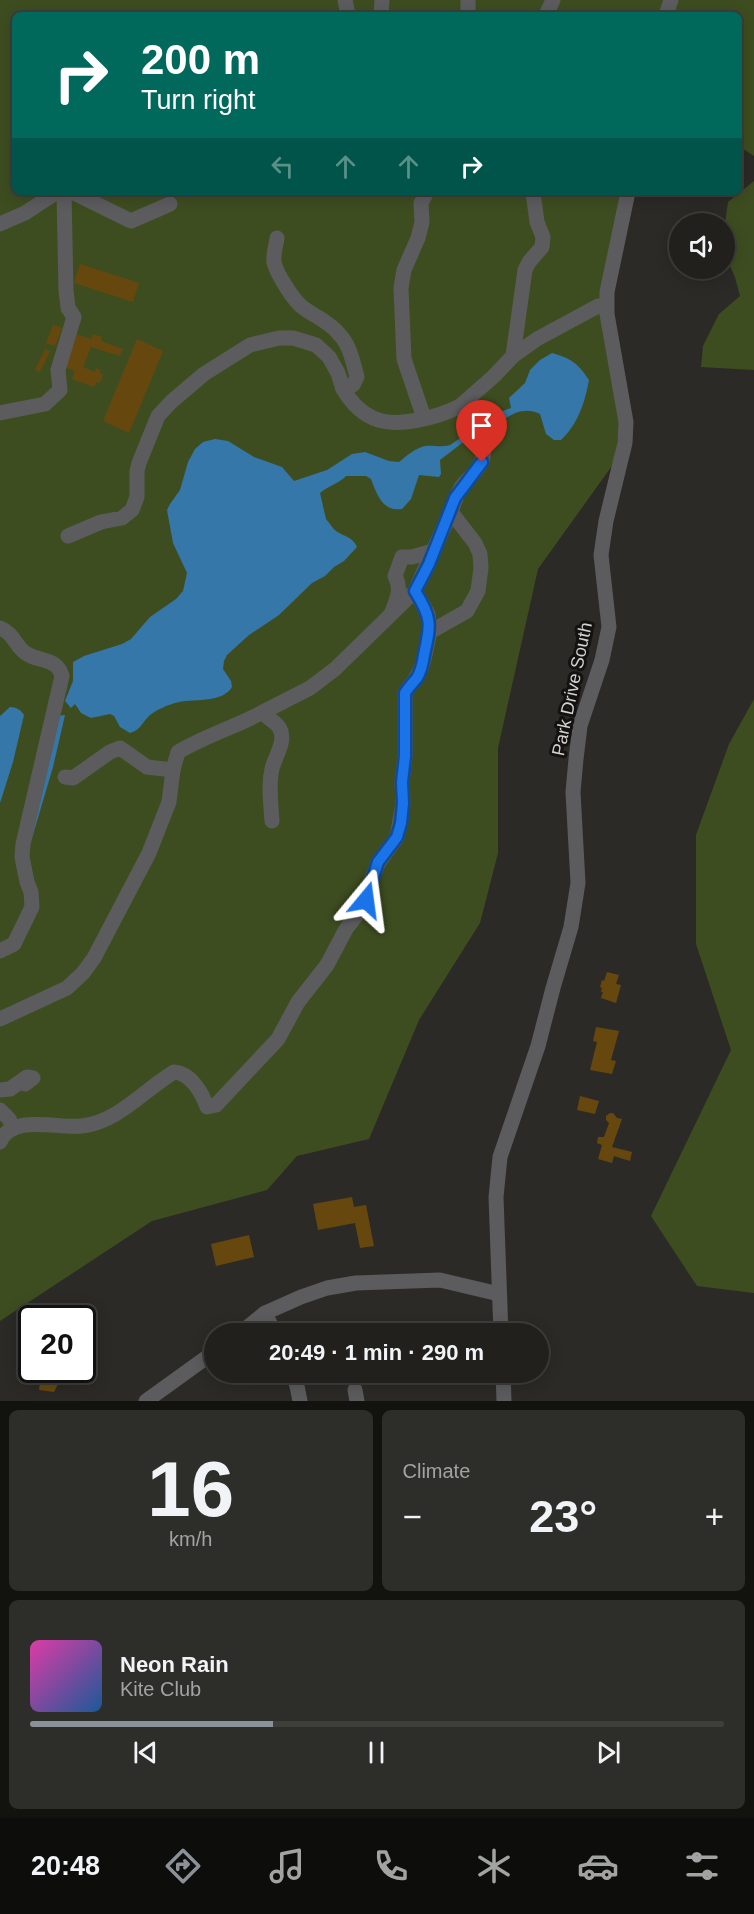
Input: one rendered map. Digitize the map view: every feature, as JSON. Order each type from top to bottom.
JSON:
[{"type":"street","points":[[0,224],[25,213],[52,195]]},
{"type":"street","points":[[0,412],[45,404],[60,390],[58,370],[74,317],[68,308],[66,290],[64,195]]},
{"type":"street","points":[[78,195],[131,221],[170,204]]},
{"type":"street","points":[[424,418],[404,359],[401,288],[404,270],[418,238],[422,222],[421,203],[425,195]]},
{"type":"street","points":[[513,356],[525,270],[542,246],[543,237],[537,222],[533,195]]},
{"type":"street","name":"Park Drive South","points":[[500,1323],[496,1197],[500,1157],[538,1046],[571,927],[578,883],[573,792],[580,726],[602,660],[609,627],[602,555],[606,521],[625,443],[626,422],[607,314],[607,292],[627,195]]},
{"type":"street","points":[[277,238],[275,267],[290,292],[303,308],[321,318],[339,333],[347,346],[357,377],[353,385],[343,389]]},
{"type":"street","points":[[68,536],[101,522],[122,518],[132,510],[137,497],[139,463],[158,416],[204,374],[250,345],[279,338],[310,342],[326,353],[338,373],[343,389],[357,407],[374,419],[394,422],[444,414],[460,406],[513,356],[547,333],[598,306]]},
{"type":"street","points":[[0,1019],[66,988],[89,966],[149,854],[169,802],[178,752],[200,740],[240,725],[310,688],[335,669],[415,591],[455,498],[462,486],[473,477],[482,462],[484,448],[460,406]]},
{"type":"street","points":[[430,632],[467,611],[478,591],[480,554],[475,543],[450,512]]},
{"type":"street","points":[[389,617],[398,594],[399,584],[395,576],[402,557],[412,557],[434,551]]},
{"type":"street","points":[[0,1142],[3,1135],[13,1127],[24,1125],[82,1126],[105,1120],[174,1072],[180,1072],[193,1083],[207,1107],[216,1105],[278,1039],[298,1002],[327,965],[346,929],[360,911],[366,900],[378,862],[397,837],[403,803],[405,693],[409,684],[417,678],[422,666],[430,632],[428,614],[415,591]]},
{"type":"street","points":[[0,628],[10,633],[27,654],[54,663],[60,668],[62,676],[23,844],[22,857],[27,882],[32,892],[32,907],[14,944],[0,951]]},
{"type":"street","points":[[263,712],[280,730],[282,741],[272,768],[270,785],[272,821]]},
{"type":"street","points":[[65,777],[74,778],[110,752],[120,748],[147,767],[173,770]]},
{"type":"street","points":[[0,1090],[10,1089],[27,1077],[33,1078],[25,1084]]},
{"type":"street","points":[[0,1110],[13,1127]]},
{"type":"street","points":[[253,1323],[265,1313],[301,1297],[327,1288],[371,1282],[440,1280],[499,1294]]},
{"type":"street","points":[[265,1313],[270,1323]]},
{"type":"street","points":[[146,1401],[204,1359]]},
{"type":"street","points":[[296,1383],[300,1401]]},
{"type":"street","points":[[503,1383],[504,1401]]},
{"type":"green space","points":[[0,0],[666,0],[662,12],[12,12],[12,195],[624,195],[601,297],[621,420],[614,463],[538,569],[498,748],[498,853],[480,923],[419,1020],[369,1139],[297,1156],[267,1190],[152,1221],[24,1305],[18,1305],[18,1309],[0,1321]]},
{"type":"green space","points":[[677,0],[754,0],[754,156],[742,148],[742,12],[675,12]]},
{"type":"green space","points":[[754,181],[754,370],[701,367],[703,346],[719,314],[740,296],[735,277],[735,213],[726,213],[728,202],[737,195],[742,195],[742,191]]},
{"type":"green space","points":[[754,699],[754,1293],[697,1286],[651,1216],[731,1050],[696,944],[696,835],[729,744]]},
{"type":"water","points":[[552,353],[573,362],[589,380],[580,412],[572,427],[561,440],[554,440],[546,434],[540,414],[531,411],[519,412],[466,440],[440,460],[441,474],[439,477],[419,475],[411,499],[402,509],[385,505],[378,496],[371,479],[366,476],[346,476],[320,493],[326,519],[335,530],[351,539],[357,547],[344,561],[312,583],[279,615],[249,635],[227,655],[223,669],[232,687],[227,692],[206,700],[166,706],[155,711],[139,728],[130,733],[120,727],[114,716],[110,714],[91,718],[81,713],[75,704],[71,708],[65,701],[73,681],[73,662],[131,639],[150,617],[176,599],[183,591],[187,573],[173,543],[167,510],[180,490],[188,462],[195,449],[203,442],[215,439],[228,441],[254,457],[282,467],[294,481],[327,470],[352,454],[365,452],[389,461],[399,462],[411,452],[425,446],[450,445],[500,412],[511,408],[509,398],[525,383],[530,370]]},
{"type":"water","points":[[10,707],[18,709],[24,715],[0,803],[0,716]]},
{"type":"water","points":[[65,715],[53,767],[30,839],[57,716]]},
{"type":"building","points":[[80,264],[139,283],[133,302],[74,283]]},
{"type":"building","points":[[53,325],[62,328],[55,346],[46,343]]},
{"type":"building","points":[[77,334],[91,339],[93,334],[102,337],[101,341],[123,349],[120,356],[91,347],[83,367],[95,372],[96,368],[103,374],[100,383],[96,382],[94,387],[72,379],[75,371],[65,367]]},
{"type":"building","points":[[137,339],[163,351],[129,433],[103,421]]},
{"type":"building","points":[[45,349],[50,351],[40,372],[35,370]]},
{"type":"building","points":[[607,972],[619,975],[616,984],[621,985],[616,1003],[601,998],[603,992],[600,987]]},
{"type":"building","points":[[596,1027],[619,1031],[611,1060],[616,1061],[612,1074],[590,1070],[597,1042],[593,1041]]},
{"type":"building","points":[[580,1096],[599,1101],[595,1114],[577,1110]]},
{"type":"building","points":[[610,1113],[622,1119],[612,1147],[632,1152],[630,1161],[614,1156],[612,1163],[598,1159],[602,1145],[597,1143],[598,1137],[604,1137],[609,1123],[606,1116]]},
{"type":"building","points":[[352,1197],[354,1207],[366,1205],[374,1246],[360,1248],[355,1223],[318,1230],[313,1204]]},
{"type":"building","points":[[249,1235],[254,1257],[216,1266],[211,1244]]},
{"type":"building","points":[[40,1383],[58,1383],[54,1392],[39,1390]]},
{"type":"route","points":[[366,900],[378,862],[397,837],[401,823],[405,756],[405,693],[409,684],[417,678],[422,666],[430,632],[428,614],[415,591],[429,564],[455,498],[462,486],[473,477],[482,462]]}]
